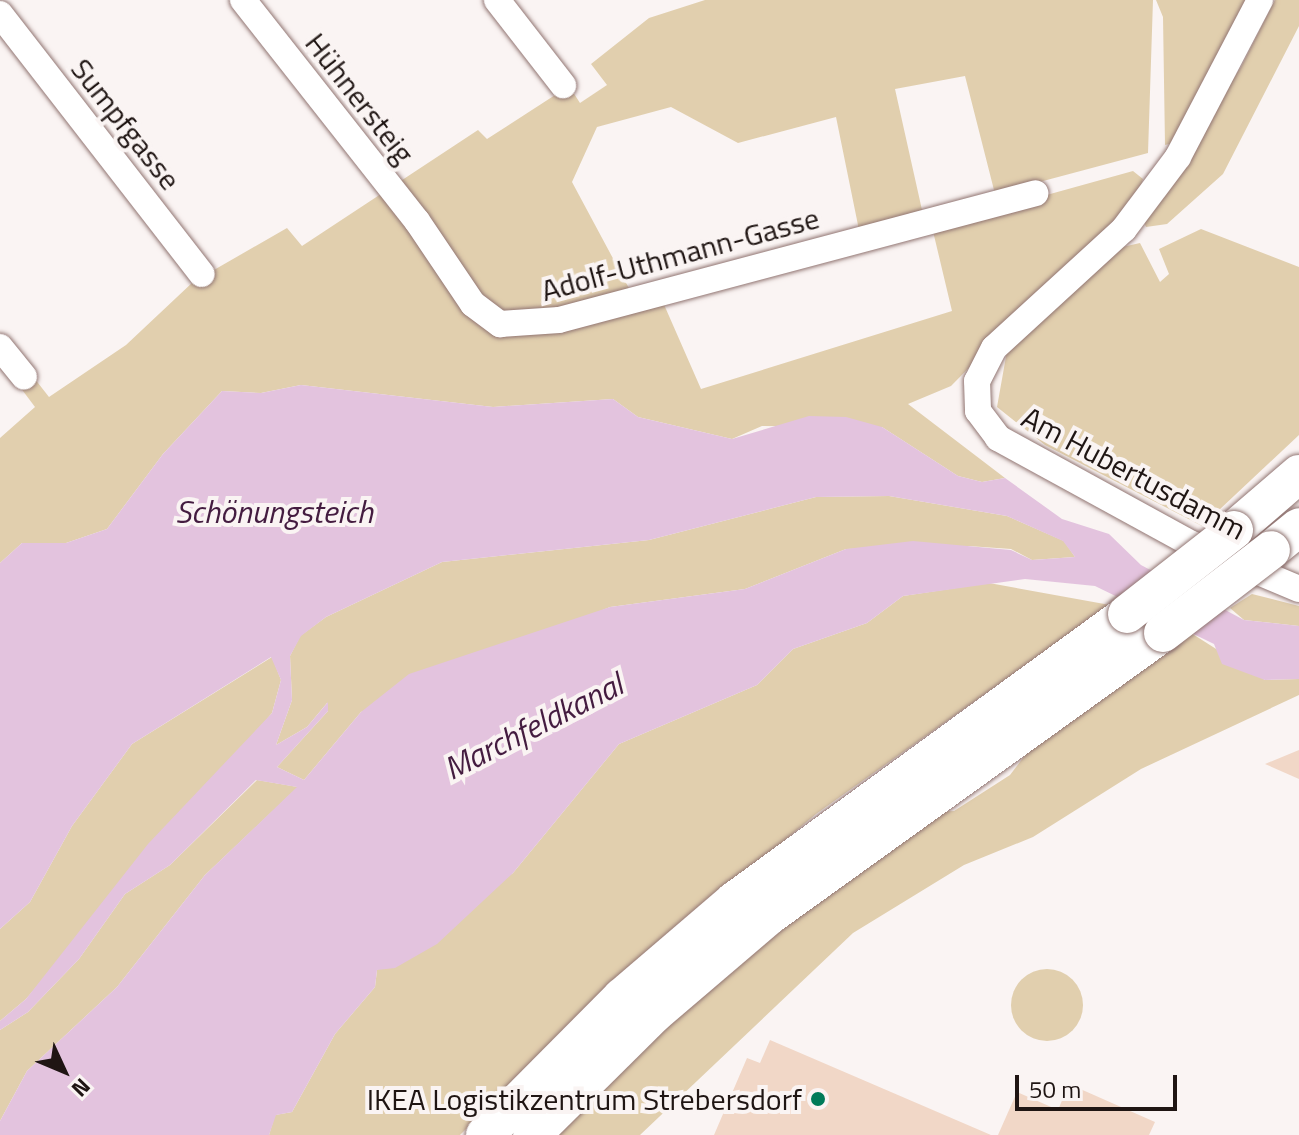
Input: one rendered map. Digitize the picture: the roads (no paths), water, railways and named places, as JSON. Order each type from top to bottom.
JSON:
[{"type":"highway","points":[[485,1135],[622,997],[734,901],[1127,614],[1287,484],[1299,460]]},
{"type":"highway","points":[[532,1135],[654,1014],[770,915],[1163,633],[1285,538]]},
{"type":"street","points":[[0,5],[6,0]]},
{"type":"street","name":"Hühnersteig","points":[[243,0],[396,198]]},
{"type":"street","points":[[497,0],[563,85]]},
{"type":"street","name":"Am Hubertusdamm","points":[[1260,0],[1178,157],[1124,229],[994,348],[977,381],[978,411],[998,438],[1192,544],[1299,589]]},
{"type":"street","name":"Sumpfgasse","points":[[0,14],[202,274]]},
{"type":"street","name":"Adolf-Uthmann-Gasse","points":[[396,198],[484,315],[520,327],[1035,193]]},
{"type":"street","points":[[0,347],[24,377]]},
{"type":"water","name":"Schönungsteich","points":[[301,385],[493,407],[613,399],[638,417],[732,439],[809,416],[846,417],[882,427],[958,476],[982,482],[1005,478],[1062,519],[1109,534],[1141,565],[1244,620],[1299,626],[1299,679],[1265,680],[1222,664],[1214,644],[1095,586],[1025,579],[903,596],[867,623],[793,649],[757,685],[619,744],[513,873],[437,944],[395,968],[377,970],[375,987],[335,1034],[292,1112],[276,1115],[269,1135],[0,1135],[0,1121],[27,1071],[117,987],[205,875],[297,787],[256,780],[170,865],[125,894],[79,959],[28,1012],[0,1030],[0,1021],[26,999],[148,844],[272,713],[281,680],[271,657],[132,744],[72,826],[30,902],[0,929],[0,563],[22,543],[66,543],[107,529],[163,454],[222,391],[261,393]],"holes":[[[889,496],[1007,516],[1063,541],[1075,557],[1032,560],[1011,550],[913,541],[846,549],[745,589],[610,607],[409,674],[361,712],[304,780],[277,767],[328,711],[328,702],[307,727],[276,745],[292,700],[290,656],[301,636],[326,617],[442,562],[649,540],[816,497]]]},
{"type":"place","name":"IKEA Logistikzentrum Strebersdorf","points":[[818,1099]]},
{"type":"water label","name":"Marchfeldkanal","points":[[533,726]]}]
